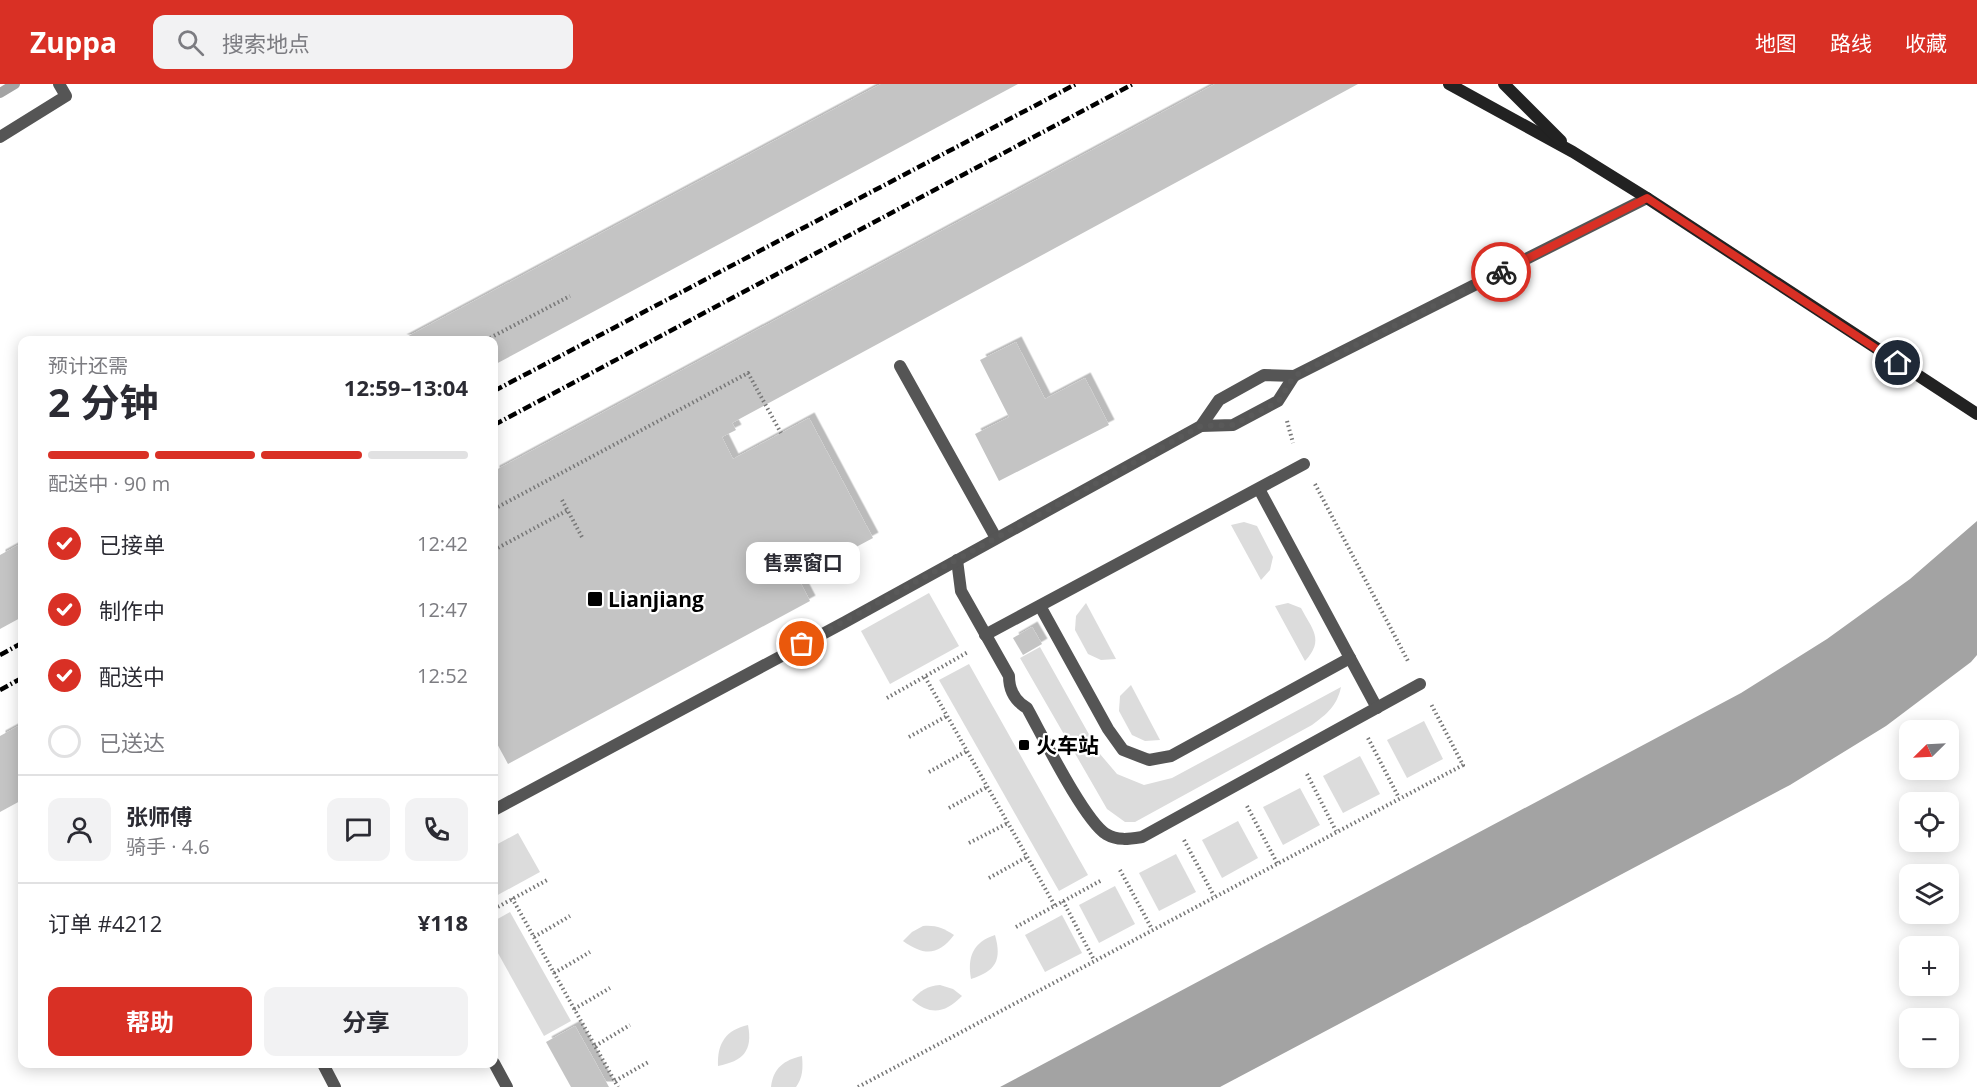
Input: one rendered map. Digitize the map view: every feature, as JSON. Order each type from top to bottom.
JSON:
[{"type":"street","points":[[0,137],[66,96],[59,84]]},
{"type":"street","points":[[1449,84],[1573,152],[1647,198],[1977,414]]},
{"type":"street","points":[[1504,84],[1573,152]]},
{"type":"street","points":[[498,808],[1201,426],[1219,400],[1264,375],[1294,376],[1647,198]]},
{"type":"street","points":[[900,366],[996,538]]},
{"type":"street","points":[[1201,426],[1233,425],[1278,402],[1294,376]]},
{"type":"street","points":[[985,635],[1304,464]]},
{"type":"street","points":[[1259,489],[1377,708]]},
{"type":"street","points":[[957,560],[961,591],[1009,676],[1009,686],[1018,703],[1027,708],[1090,818],[1106,833],[1124,840],[1142,837],[1420,684]]},
{"type":"street","points":[[1040,606],[1108,729],[1123,750],[1149,760],[1171,756],[1350,658]]},
{"type":"street","points":[[325,1068],[335,1087]]},
{"type":"street","points":[[497,1068],[507,1087]]},
{"type":"path","points":[[494,336],[570,296]]},
{"type":"path","points":[[498,507],[748,373],[781,434]]},
{"type":"path","points":[[858,1087],[1463,765],[1292,441],[1287,420],[1278,402]]},
{"type":"path","points":[[562,500],[583,539]]},
{"type":"path","points":[[498,548],[568,510]]},
{"type":"path","points":[[887,698],[971,650]]},
{"type":"path","points":[[925,677],[1054,906]]},
{"type":"path","points":[[909,737],[947,716]]},
{"type":"path","points":[[1368,737],[1399,798]]},
{"type":"path","points":[[929,772],[967,751]]},
{"type":"path","points":[[1305,771],[1336,831]]},
{"type":"path","points":[[949,808],[987,787]]},
{"type":"path","points":[[1246,802],[1277,863]]},
{"type":"path","points":[[969,843],[1008,823]]},
{"type":"path","points":[[1182,837],[1214,896]]},
{"type":"path","points":[[989,878],[1027,857]]},
{"type":"path","points":[[1120,870],[1152,929]]},
{"type":"path","points":[[498,907],[549,879]]},
{"type":"path","points":[[1016,927],[1102,880]]},
{"type":"path","points":[[512,898],[618,1087]]},
{"type":"path","points":[[1063,901],[1094,960]]},
{"type":"path","points":[[534,937],[570,916]]},
{"type":"path","points":[[554,973],[590,952]]},
{"type":"path","points":[[574,1009],[610,988]]},
{"type":"path","points":[[595,1046],[630,1025]]},
{"type":"path","points":[[615,1081],[650,1061]]},
{"type":"shaded area","points":[[1977,521],[1977,655],[1971,662],[1886,726],[1790,785],[1220,1087],[1000,1087],[1741,693],[1827,639],[1910,579]]},
{"type":"shaded area","points":[[1244,522],[1257,526],[1273,557],[1270,570],[1261,580],[1231,525]]},
{"type":"shaded area","points":[[929,593],[959,646],[890,684],[861,631]]},
{"type":"shaded area","points":[[1086,603],[1116,659],[1101,660],[1088,654],[1075,630],[1076,616]]},
{"type":"shaded area","points":[[1288,603],[1301,608],[1315,634],[1314,647],[1305,661],[1275,606]]},
{"type":"shaded area","points":[[1040,647],[1100,754],[1117,774],[1144,785],[1172,778],[1341,687],[1331,709],[1312,725],[1135,822],[1125,822],[1107,809],[1020,658]]},
{"type":"shaded area","points":[[969,664],[1088,875],[1059,891],[939,680]]},
{"type":"shaded area","points":[[1131,685],[1160,740],[1145,741],[1132,735],[1119,711],[1120,696]]},
{"type":"shaded area","points":[[1424,721],[1443,759],[1407,778],[1387,740]]},
{"type":"shaded area","points":[[1360,756],[1380,794],[1343,813],[1323,776]]},
{"type":"shaded area","points":[[1300,788],[1320,825],[1283,845],[1263,807]]},
{"type":"shaded area","points":[[1238,821],[1258,858],[1222,878],[1202,840]]},
{"type":"shaded area","points":[[518,833],[540,872],[498,895],[498,844]]},
{"type":"shaded area","points":[[1176,854],[1196,892],[1159,911],[1139,873]]},
{"type":"shaded area","points":[[1115,886],[1135,924],[1099,943],[1079,905]]},
{"type":"shaded area","points":[[510,912],[571,1021],[544,1036],[498,953],[498,919]]},
{"type":"shaded area","points":[[1062,915],[1082,953],[1045,972],[1025,935]]},
{"type":"shaded area","points":[[923,926],[946,930],[954,935],[942,947],[930,952],[903,941]]},
{"type":"shaded area","points":[[995,935],[998,951],[995,963],[986,972],[971,979],[970,964],[973,951],[981,942]]},
{"type":"shaded area","points":[[940,985],[953,989],[962,996],[950,1006],[938,1010],[925,1009],[912,1000],[931,986]]},
{"type":"shaded area","points":[[748,1025],[749,1042],[744,1053],[734,1061],[718,1066],[719,1051],[724,1039],[734,1030]]},
{"type":"shaded area","points":[[802,1056],[802,1072],[796,1087],[771,1087],[774,1075],[780,1066]]},
{"type":"building","points":[[881,84],[1018,84],[498,363],[498,336],[408,336]]},
{"type":"building","points":[[1215,84],[1358,84],[732,423],[736,430],[722,437],[733,459],[809,418],[873,538],[798,578],[810,601],[508,764],[498,746],[498,469]]},
{"type":"building","points":[[1016,342],[1045,399],[1085,378],[1109,425],[999,481],[975,434],[1009,417],[980,360]]},
{"type":"building","points":[[18,545],[18,619],[0,629],[0,555]]},
{"type":"building","points":[[1032,627],[1042,644],[1023,655],[1013,638]]},
{"type":"building","points":[[18,726],[18,802],[0,812],[0,736]]},
{"type":"building","points":[[575,1026],[609,1087],[571,1087],[546,1042]]},
{"type":"waterway","points":[[0,93],[15,84]]},
{"type":"railway","points":[[498,389],[1076,84]]},
{"type":"railway","points":[[498,423],[1133,84]]},
{"type":"railway","points":[[0,655],[18,645]]},
{"type":"railway","points":[[0,690],[18,680]]},
{"type":"way so far","points":[[802,644],[1201,426],[1233,425],[1278,402],[1294,376],[1501,272]]},
{"type":"place","name":"Lianjiang","points":[[595,599]]},
{"type":"place","name":"售票窗口","points":[[802,644]]},
{"type":"place","name":"火车站","points":[[1024,745]]},
{"type":"route","points":[[1501,272],[1647,198],[1898,363]]}]
